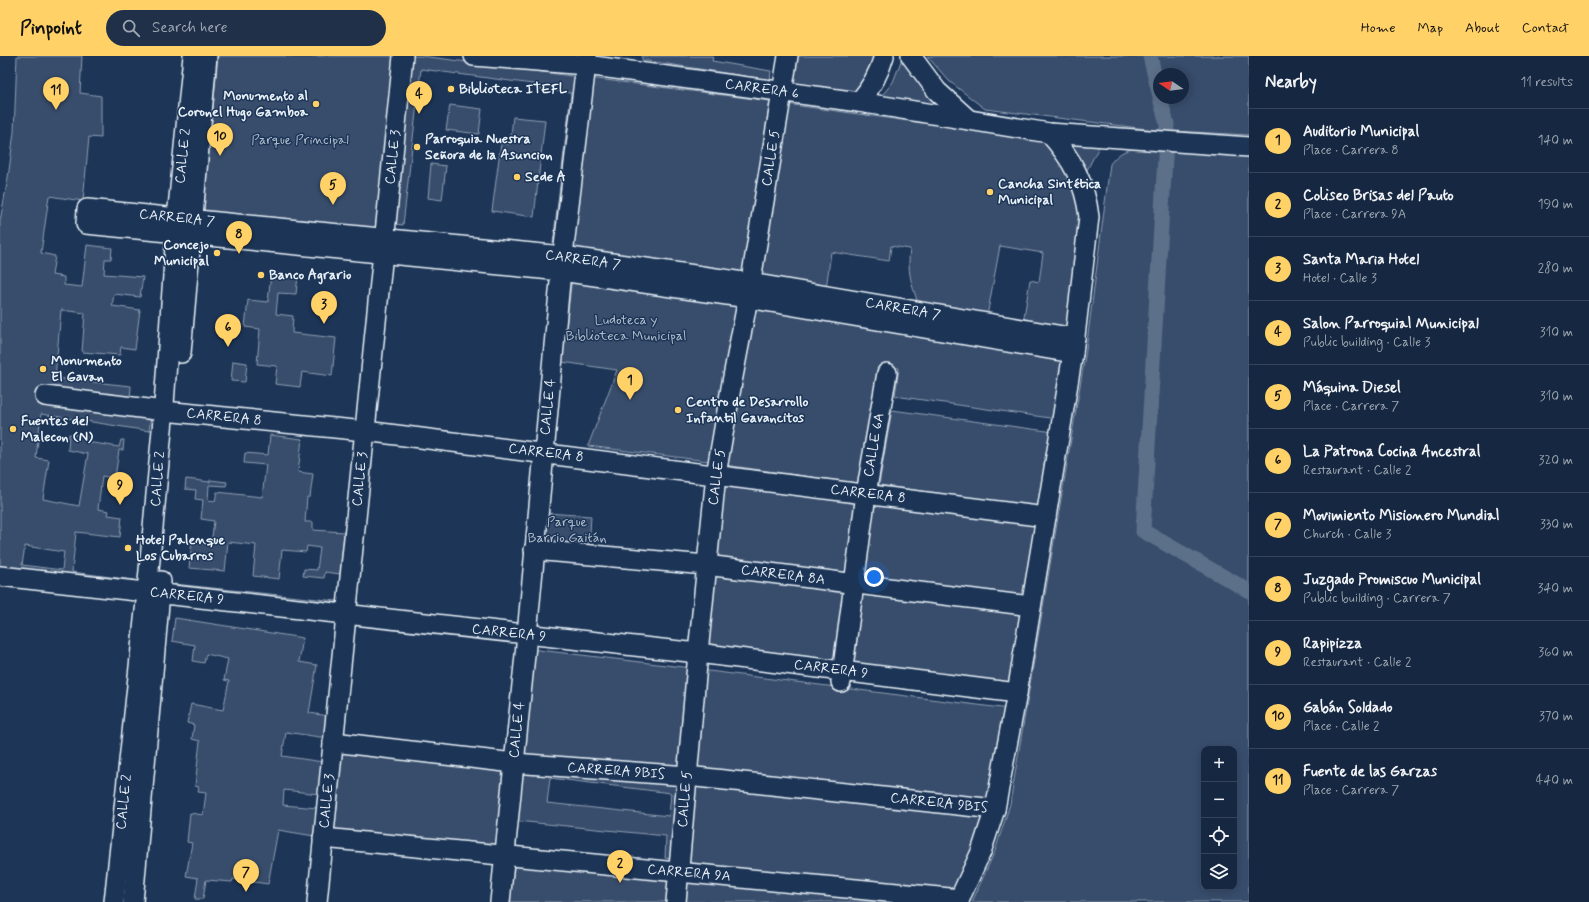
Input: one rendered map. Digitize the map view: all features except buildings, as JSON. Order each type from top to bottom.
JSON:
[{"type":"street","name":"CALLE 2","points":[[133,902],[153,598],[170,411],[184,226],[193,56]]},
{"type":"street","name":"CALLE 2","points":[[184,226],[207,56]]},
{"type":"street","name":"CALLE 3","points":[[317,902],[403,56]]},
{"type":"street","name":"CARRERA 6","points":[[474,56],[586,61],[782,92],[859,102],[1049,133],[1249,147]]},
{"type":"street","name":"CALLE 5","points":[[676,902],[697,659],[716,475],[749,291],[788,56]]},
{"type":"street","points":[[859,102],[872,86],[881,69],[884,56]]},
{"type":"street","points":[[911,56],[937,91],[969,120]]},
{"type":"street","name":"CALLE 4","points":[[500,902],[562,264],[586,61]]},
{"type":"street","points":[[959,901],[981,852],[995,809],[1016,700],[1074,345],[1089,217],[1087,200],[1081,181],[1073,164],[1049,133]]},
{"type":"street","name":"CARRERA 7","points":[[86,216],[562,264],[749,291],[1074,345]]},
{"type":"street","name":"CALLE 6A","points":[[842,677],[866,494],[886,373]]},
{"type":"street","name":"CARRERA 8","points":[[45,396],[544,452],[1046,517]]},
{"type":"street","name":"CARRERA 8A","points":[[534,550],[706,565],[1031,606]]},
{"type":"street","name":"CARRERA 9","points":[[0,576],[153,598],[697,659],[1016,700]]},
{"type":"street","name":"CARRERA 9","points":[[0,588],[153,598]]},
{"type":"street","name":"CALLE 2","points":[[114,902],[153,598]]},
{"type":"street","name":"CARRERA 9BIS","points":[[333,742],[514,763],[687,776],[995,809]]},
{"type":"street","name":"CARRERA 9A","points":[[323,838],[679,872],[959,901]]},
{"type":"green space","points":[[17,56],[82,56],[80,93],[101,96],[101,138],[89,137],[83,201],[49,196],[41,253],[55,256],[52,275],[64,277],[64,285],[82,287],[87,245],[112,248],[111,259],[105,259],[104,274],[143,277],[140,297],[114,294],[112,306],[140,310],[135,349],[121,347],[120,355],[82,352],[85,313],[61,310],[55,378],[131,386],[130,400],[151,416],[149,431],[41,414],[36,458],[49,460],[43,499],[79,506],[88,454],[68,450],[69,434],[87,436],[87,442],[119,447],[121,440],[124,440],[123,450],[119,450],[115,478],[102,476],[98,509],[109,511],[108,515],[122,517],[120,537],[76,532],[72,572],[134,580],[133,588],[0,572],[0,221],[8,178],[14,132]],"holes":[[[25,546],[64,552],[62,570],[22,565]]]},
{"type":"green space","name":"Parque Principal","points":[[218,56],[395,56],[375,233],[203,215]]},
{"type":"green space","points":[[405,56],[422,56],[579,77],[559,244],[553,243],[571,93],[540,89],[540,85],[421,69],[403,225],[387,223]]},
{"type":"green space","points":[[642,56],[713,56],[712,61],[771,71],[770,80],[642,60]]},
{"type":"green space","points":[[791,56],[879,56],[858,98],[786,88]]},
{"type":"green space","points":[[903,56],[915,76],[941,105],[879,99],[893,82]]},
{"type":"green space","points":[[927,56],[1249,56],[1249,135],[1155,130],[985,109],[949,81]]},
{"type":"green space","points":[[589,78],[770,101],[743,272],[569,249]]},
{"type":"green space","points":[[786,104],[1038,139],[1050,146],[1070,174],[1082,222],[1069,332],[1023,323],[1030,280],[1039,282],[1043,253],[1000,246],[987,316],[918,303],[910,277],[910,249],[891,246],[889,261],[831,252],[826,289],[755,280]]},
{"type":"green space","points":[[450,105],[482,109],[479,134],[446,130]]},
{"type":"green space","name":"Sede A","points":[[513,117],[545,120],[534,217],[492,211],[501,143],[510,144]]},
{"type":"green space","points":[[1063,140],[1101,143],[1085,174]]},
{"type":"green space","points":[[1149,147],[1249,154],[1249,902],[972,902],[995,851],[1010,804],[1086,350],[1110,164],[1123,152],[1132,149]]},
{"type":"green space","points":[[431,164],[446,166],[442,200],[428,198]]},
{"type":"green space","points":[[271,273],[298,276],[296,294],[278,293],[276,314],[293,316],[292,333],[336,338],[332,376],[302,372],[300,387],[275,384],[277,366],[257,364],[260,329],[245,327],[248,300],[268,302]]},
{"type":"green space","name":"Ludoteca y Biblioteca Municipal","points":[[572,278],[746,301],[716,462],[588,446],[617,370],[562,362]]},
{"type":"green space","points":[[752,304],[1067,356],[1057,419],[895,396],[899,368],[881,365],[861,484],[725,465]]},
{"type":"green space","points":[[233,361],[247,363],[245,382],[231,381]]},
{"type":"green space","points":[[892,410],[1054,432],[1042,508],[879,485]]},
{"type":"green space","points":[[270,435],[302,439],[298,472],[313,474],[310,497],[307,497],[305,522],[313,522],[313,530],[344,532],[340,574],[325,572],[324,578],[303,576],[304,569],[317,570],[320,548],[307,546],[306,552],[282,550],[279,579],[253,576],[256,545],[228,542],[225,571],[189,568],[192,542],[211,545],[214,521],[201,519],[203,500],[195,499],[196,490],[185,489],[186,479],[210,482],[210,480],[227,482],[226,486],[209,485],[208,500],[215,501],[217,492],[262,497],[266,465],[244,463],[245,453],[268,455]]},
{"type":"green space","points":[[724,479],[860,498],[848,576],[716,559]]},
{"type":"green space","points":[[873,500],[1039,523],[1026,599],[862,578]]},
{"type":"green space","name":"Parque Barrio Gaitán","points":[[547,513],[591,516],[589,548],[542,542]]},
{"type":"green space","points":[[716,572],[847,591],[838,665],[707,647]]},
{"type":"green space","points":[[174,584],[337,601],[336,611],[173,592]]},
{"type":"green space","points":[[862,590],[1025,610],[1013,687],[851,664]]},
{"type":"green space","points":[[175,618],[303,638],[299,662],[317,665],[309,713],[329,716],[326,738],[286,732],[282,756],[323,762],[319,794],[284,790],[283,805],[318,808],[314,836],[278,830],[268,884],[233,879],[232,882],[206,880],[203,899],[195,899],[198,878],[186,876],[192,843],[187,842],[190,813],[203,815],[206,793],[198,792],[199,787],[195,786],[200,741],[192,739],[194,725],[187,723],[191,704],[223,710],[229,681],[224,680],[228,659],[206,654],[204,663],[193,661],[195,645],[172,641]]},
{"type":"green space","points":[[530,649],[691,668],[681,769],[518,754]]},
{"type":"green space","points":[[701,670],[1009,709],[992,803],[692,772]]},
{"type":"green space","points":[[339,748],[508,766],[500,851],[330,834]]},
{"type":"green space","points":[[523,768],[678,784],[672,859],[665,858],[666,836],[517,821]],"holes":[[[550,778],[671,793],[669,816],[547,803]]]},
{"type":"green space","points":[[693,784],[986,817],[955,892],[685,867]]},
{"type":"green space","points":[[507,859],[674,875],[672,902],[503,902]]},
{"type":"green space","points":[[681,875],[955,902],[678,902]]},
{"type":"waterway","points":[[1150,56],[1153,68]]},
{"type":"waterway","points":[[1162,104],[1167,124],[1143,531],[1249,591]]},
{"type":"place","name":"Biblioteca ITEFL","points":[[451,89]]},
{"type":"place","name":"Monumento al Coronel Hugo Gamboa","points":[[316,104]]},
{"type":"place","name":"Fuente de las Garzas","points":[[56,110]]},
{"type":"place","name":"Salon Parroquial Municipal","points":[[419,114]]},
{"type":"place","name":"Parroquia Nuestra Señora de la Asuncion","points":[[417,147]]},
{"type":"place","name":"Gabán Soldado","points":[[220,156]]},
{"type":"place","name":"Sede A","points":[[517,177]]},
{"type":"place","name":"Cancha Sintética Municipal","points":[[990,192]]},
{"type":"place","name":"Máquina Diesel","points":[[333,205]]},
{"type":"place","name":"Concejo Municipal","points":[[217,253]]},
{"type":"place","name":"Juzgado Promiscuo Municipal","points":[[239,254]]},
{"type":"place","name":"Banco Agrario","points":[[261,275]]},
{"type":"place","name":"Santa Maria Hotel","points":[[324,324]]},
{"type":"place","name":"La Patrona Cocina Ancestral","points":[[228,347]]},
{"type":"place","name":"Monumento El Gavan","points":[[43,369]]},
{"type":"place","name":"Auditorio Municipal","points":[[630,400]]},
{"type":"place","name":"Centro de Desarrollo Infantil Gavancitos","points":[[678,410]]},
{"type":"place","name":"Fuentes del Malecon (N)","points":[[13,429]]},
{"type":"place","name":"Rapipizza","points":[[120,505]]},
{"type":"place","name":"Hotel Palenque Los Cubarros","points":[[128,548]]},
{"type":"place","name":"Coliseo Brisas del Pauto","points":[[620,883]]},
{"type":"place","name":"Movimiento Misionero Mundial","points":[[246,892]]}]
